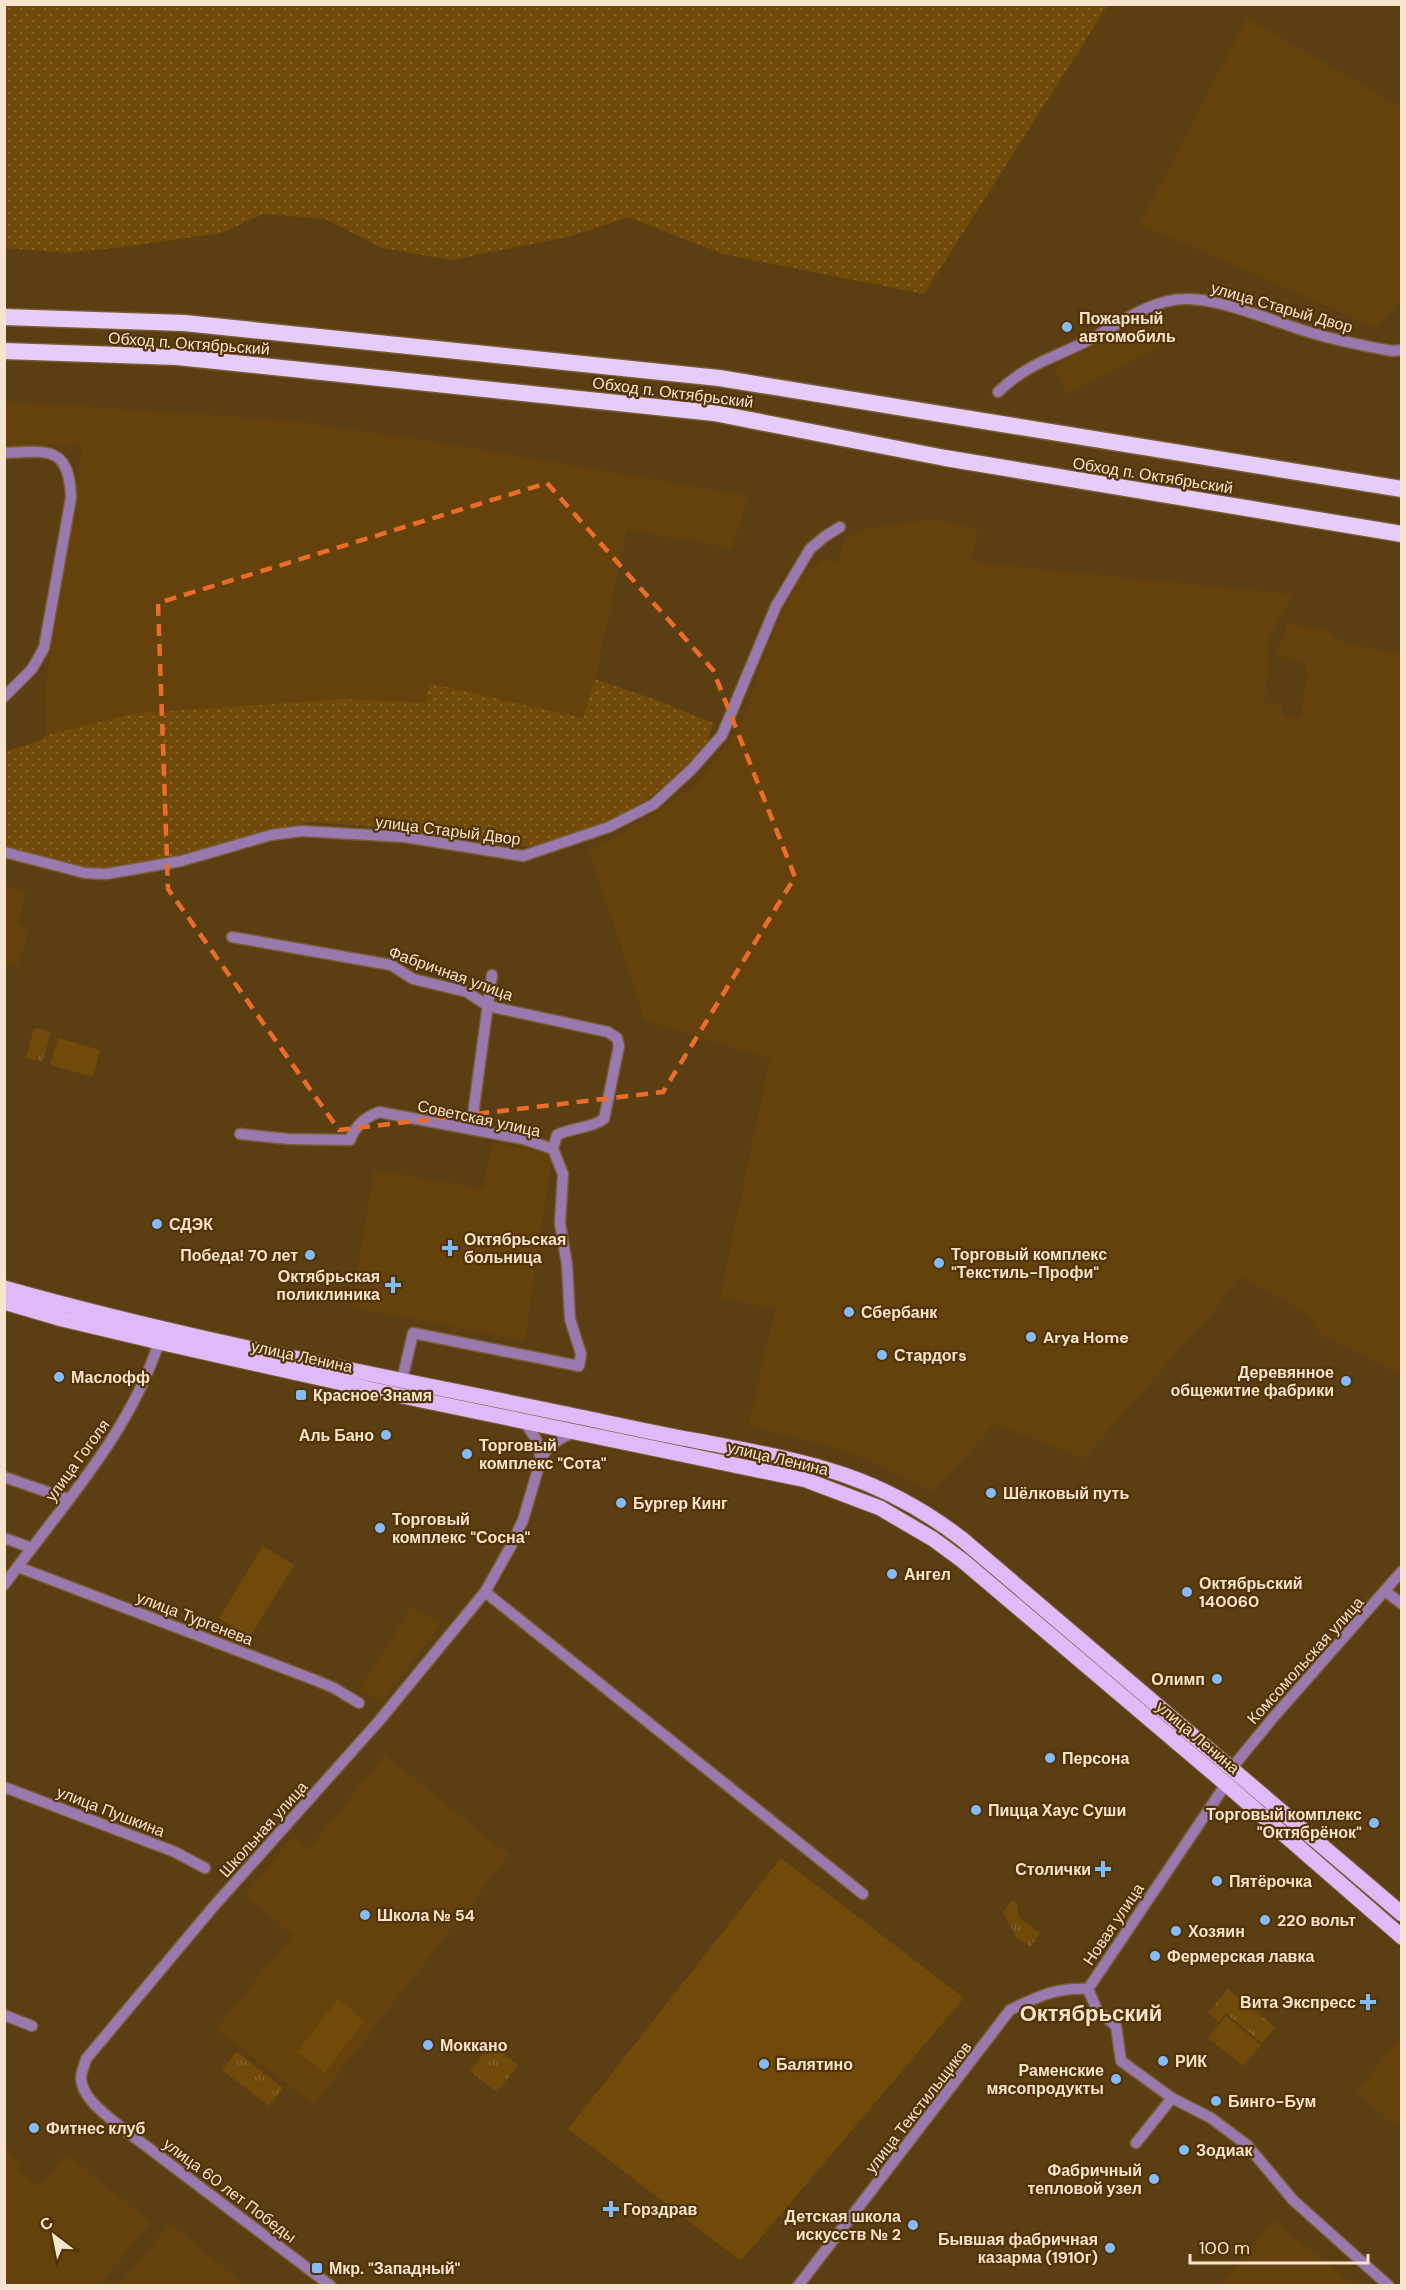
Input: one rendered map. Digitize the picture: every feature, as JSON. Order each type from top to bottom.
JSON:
[{"type":"highway","name":"Обход п. Октябрьский","points":[[4,316],[184,323],[719,378],[1398,488]]},
{"type":"highway","name":"Обход п. Октябрьский","points":[[4,351],[177,357],[714,413],[945,458],[1401,534]]},
{"type":"main road","name":"улица Ленина","points":[[4,1288],[162,1328],[402,1380],[809,1463],[852,1476],[891,1493],[915,1506],[962,1539],[1401,1914]]},
{"type":"main road","name":"улица Ленина","points":[[4,1302],[62,1319],[159,1342],[806,1480],[843,1492],[905,1521],[943,1545],[1226,1784],[1401,1937]]},
{"type":"street","name":"улица Старый Двор","points":[[998,392],[1021,371],[1046,358],[1086,342],[1151,306],[1183,299],[1209,301],[1315,334],[1392,351],[1401,350]]},
{"type":"street","points":[[4,453],[42,452],[53,454],[61,459],[70,478],[71,498],[44,648],[32,669],[4,697]]},
{"type":"street","name":"улица Старый Двор","points":[[4,852],[85,873],[106,874],[181,861],[271,835],[302,831],[404,837],[523,856],[609,827],[654,804],[692,769],[722,735],[776,606],[810,549],[840,527]]},
{"type":"street","name":"Фабричная улица","points":[[232,937],[391,965],[413,979],[467,992],[488,1006],[608,1032],[617,1038],[619,1046],[604,1119],[596,1125],[567,1130],[557,1135],[553,1149]]},
{"type":"street","points":[[471,1129],[492,975]]},
{"type":"street","name":"Советская улица","points":[[240,1134],[289,1139],[350,1140],[354,1129],[366,1117],[379,1112],[523,1139],[553,1149],[562,1174],[560,1223],[567,1265],[570,1319],[581,1354],[579,1366],[413,1333],[402,1380]]},
{"type":"street","name":"улица Гоголя","points":[[4,1585],[111,1441],[131,1407],[159,1342]]},
{"type":"street","points":[[524,1421],[536,1439],[541,1458]]},
{"type":"street","points":[[541,1458],[553,1443],[576,1432]]},
{"type":"street","name":"Школьная улица","points":[[87,2094],[81,2079],[86,2059],[214,1906],[379,1721],[485,1592],[523,1520],[541,1458]]},
{"type":"street","points":[[4,1477],[68,1499]]},
{"type":"street","points":[[4,1538],[32,1548]]},
{"type":"street","name":"улица Тургенева","points":[[18,1567],[315,1680],[359,1703]]},
{"type":"street","name":"Комсомольская улица","points":[[1231,1769],[1401,1571]]},
{"type":"street","points":[[1385,1591],[1401,1604]]},
{"type":"street","points":[[485,1592],[863,1894]]},
{"type":"street","name":"Новая улица","points":[[1226,1784],[1088,1989],[1097,2010],[1116,2026],[1121,2061],[1172,2098],[1211,2118],[1247,2145],[1293,2200],[1389,2286]]},
{"type":"street","name":"улица Пушкина","points":[[4,1787],[175,1852],[205,1868]]},
{"type":"street","name":"улица Текстильщиков","points":[[798,2286],[1010,2010],[1041,1995],[1068,1988],[1088,1989]]},
{"type":"street","points":[[4,2015],[32,2026]]},
{"type":"street","name":"улица 60 лет Победы","points":[[87,2094],[95,2105],[113,2121],[331,2286]]},
{"type":"street","points":[[1136,2143],[1172,2098]]},
{"type":"highlighted area","points":[[547,483],[713,670],[795,877],[663,1092],[339,1130],[168,889],[158,603]]},
{"type":"shaded area","points":[[1247,18],[1401,107],[1401,299],[1376,328],[1140,224]]},
{"type":"shaded area","points":[[1156,317],[1170,342],[1067,394],[1054,366]]},
{"type":"shaded area","points":[[4,401],[287,420],[448,444],[749,496],[732,548],[627,530],[595,679],[583,718],[430,683],[427,703],[345,699],[137,713],[47,735],[45,688],[83,445],[5,447]]},
{"type":"shaded area","points":[[932,519],[978,529],[972,562],[1293,594],[1267,641],[1268,669],[1264,703],[1282,705],[1284,715],[1300,718],[1308,674],[1305,663],[1277,654],[1288,623],[1327,631],[1344,643],[1401,654],[1401,1375],[1321,1335],[1309,1315],[1240,1276],[1205,1324],[1198,1329],[1084,1458],[994,1424],[934,1492],[905,1480],[872,1461],[838,1449],[748,1425],[776,1309],[720,1297],[770,1059],[645,1020],[589,851],[636,825],[698,783],[741,725],[768,645],[798,580],[823,559],[839,562],[842,546],[846,540],[861,530]]},
{"type":"shaded area","points":[[5,886],[26,891],[18,924],[29,928],[18,966],[5,962]]},
{"type":"shaded area","name":"Октябрьская больница","points":[[492,1143],[552,1154],[525,1341],[351,1307],[374,1170],[483,1188]]},
{"type":"shaded area","points":[[411,1607],[441,1623],[382,1702],[360,1689]]},
{"type":"shaded area","name":"Школа № 54","points":[[385,1755],[509,1855],[314,2105],[216,2029],[293,1935],[245,1896],[293,1836],[310,1849]]},
{"type":"shaded area","points":[[1401,2037],[1401,2117],[1395,2125],[1356,2092]]},
{"type":"shaded area","points":[[5,2149],[21,2163],[16,2169],[39,2187],[66,2154],[151,2222],[99,2285],[5,2285]]},
{"type":"shaded area","points":[[1273,2220],[1354,2285],[1220,2285]]},
{"type":"shaded area","points":[[171,2223],[192,2241],[245,2285],[119,2285]]},
{"type":"green space","points":[[4,5],[1108,5],[924,294],[723,254],[629,217],[568,237],[451,260],[382,248],[325,219],[263,214],[221,233],[130,246],[69,253],[5,248]]},
{"type":"green space","points":[[595,679],[713,723],[705,750],[676,778],[627,813],[606,824],[534,846],[507,846],[366,826],[312,822],[270,829],[173,861],[116,875],[81,871],[5,846],[4,752],[39,741],[47,735],[137,713],[345,699],[427,703],[429,683],[583,718]]},
{"type":"green space","points":[[34,1028],[51,1032],[42,1062],[26,1058]]},
{"type":"green space","points":[[58,1038],[100,1050],[93,1077],[50,1065]]},
{"type":"green space","points":[[263,1546],[294,1565],[250,1637],[219,1618]]},
{"type":"green space","name":"Балятино","points":[[781,1858],[964,1998],[741,2261],[568,2129]]},
{"type":"green space","points":[[1012,1900],[1017,1904],[1018,1917],[1040,1933],[1030,1947],[1017,1938],[1003,1912]]},
{"type":"green space","points":[[1228,1989],[1275,2027],[1262,2043],[1226,2013],[1219,2022],[1208,2013]]},
{"type":"green space","points":[[338,1999],[365,2021],[324,2073],[297,2052]]},
{"type":"green space","points":[[1226,2016],[1261,2045],[1243,2066],[1208,2038]]},
{"type":"green space","points":[[491,2044],[518,2065],[497,2092],[470,2071]]},
{"type":"green space","points":[[236,2051],[283,2088],[269,2106],[222,2070]]},
{"type":"place","name":"Пожарный автомобиль","points":[[1067,327]]},
{"type":"place","name":"СДЭК","points":[[157,1224]]},
{"type":"place","name":"Октябрьская больница","points":[[450,1248]]},
{"type":"place","name":"Победа! 70 лет","points":[[310,1255]]},
{"type":"place","name":"Торговый комплекс \"Текстиль-Профи\"","points":[[939,1263]]},
{"type":"place","name":"Октябрьская поликлиника","points":[[393,1285]]},
{"type":"place","name":"Сбербанк","points":[[849,1312]]},
{"type":"place","name":"Arya Home","points":[[1031,1337]]},
{"type":"place","name":"Стардогs","points":[[882,1355]]},
{"type":"place","name":"Маслофф","points":[[59,1377]]},
{"type":"place","name":"Деревянное общежитие фабрики","points":[[1346,1381]]},
{"type":"place","name":"Красное Знамя","points":[[301,1395]]},
{"type":"place","name":"Аль Бано","points":[[386,1435]]},
{"type":"place","name":"Торговый комплекс \"Сота\"","points":[[467,1454]]},
{"type":"place","name":"Шёлковый путь","points":[[991,1493]]},
{"type":"place","name":"Бургер Кинг","points":[[621,1503]]},
{"type":"place","name":"Торговый комплекс \"Сосна\"","points":[[380,1528]]},
{"type":"place","name":"Ангел","points":[[892,1574]]},
{"type":"place","name":"Октябрьский 140060","points":[[1187,1592]]},
{"type":"place","name":"Олимп","points":[[1217,1679]]},
{"type":"place","name":"Персона","points":[[1050,1758]]},
{"type":"place","name":"Пицца Хаус Суши","points":[[976,1810]]},
{"type":"place","name":"Торговый комплекс \"Октябрёнок\"","points":[[1374,1823]]},
{"type":"place","name":"Столички","points":[[1103,1869]]},
{"type":"place","name":"Пятёрочка","points":[[1217,1881]]},
{"type":"place","name":"Школа № 54","points":[[365,1915]]},
{"type":"place","name":"220 вольт","points":[[1265,1920]]},
{"type":"place","name":"Хозяин","points":[[1176,1931]]},
{"type":"place","name":"Фермерская лавка","points":[[1155,1956]]},
{"type":"place","name":"Вита Экспресс","points":[[1368,2002]]},
{"type":"place","name":"Моккано","points":[[428,2045]]},
{"type":"place","name":"РИК","points":[[1163,2061]]},
{"type":"place","name":"Балятино","points":[[764,2064]]},
{"type":"place","name":"Раменские мясопродукты","points":[[1116,2079]]},
{"type":"place","name":"Бинго-Бум","points":[[1216,2101]]},
{"type":"place","name":"Фитнес клуб","points":[[34,2128]]},
{"type":"place","name":"Зодиак","points":[[1184,2150]]},
{"type":"place","name":"Фабричный тепловой узел","points":[[1154,2179]]},
{"type":"place","name":"Горздрав","points":[[611,2209]]},
{"type":"place","name":"Детская школа искусств № 2","points":[[913,2225]]},
{"type":"place","name":"Бывшая фабричная казарма (1910г)","points":[[1110,2248]]},
{"type":"place","name":"Мкр. \"Западный\"","points":[[317,2268]]},
{"type":"district","name":"Октябрьский","points":[[1091,2013]]}]
